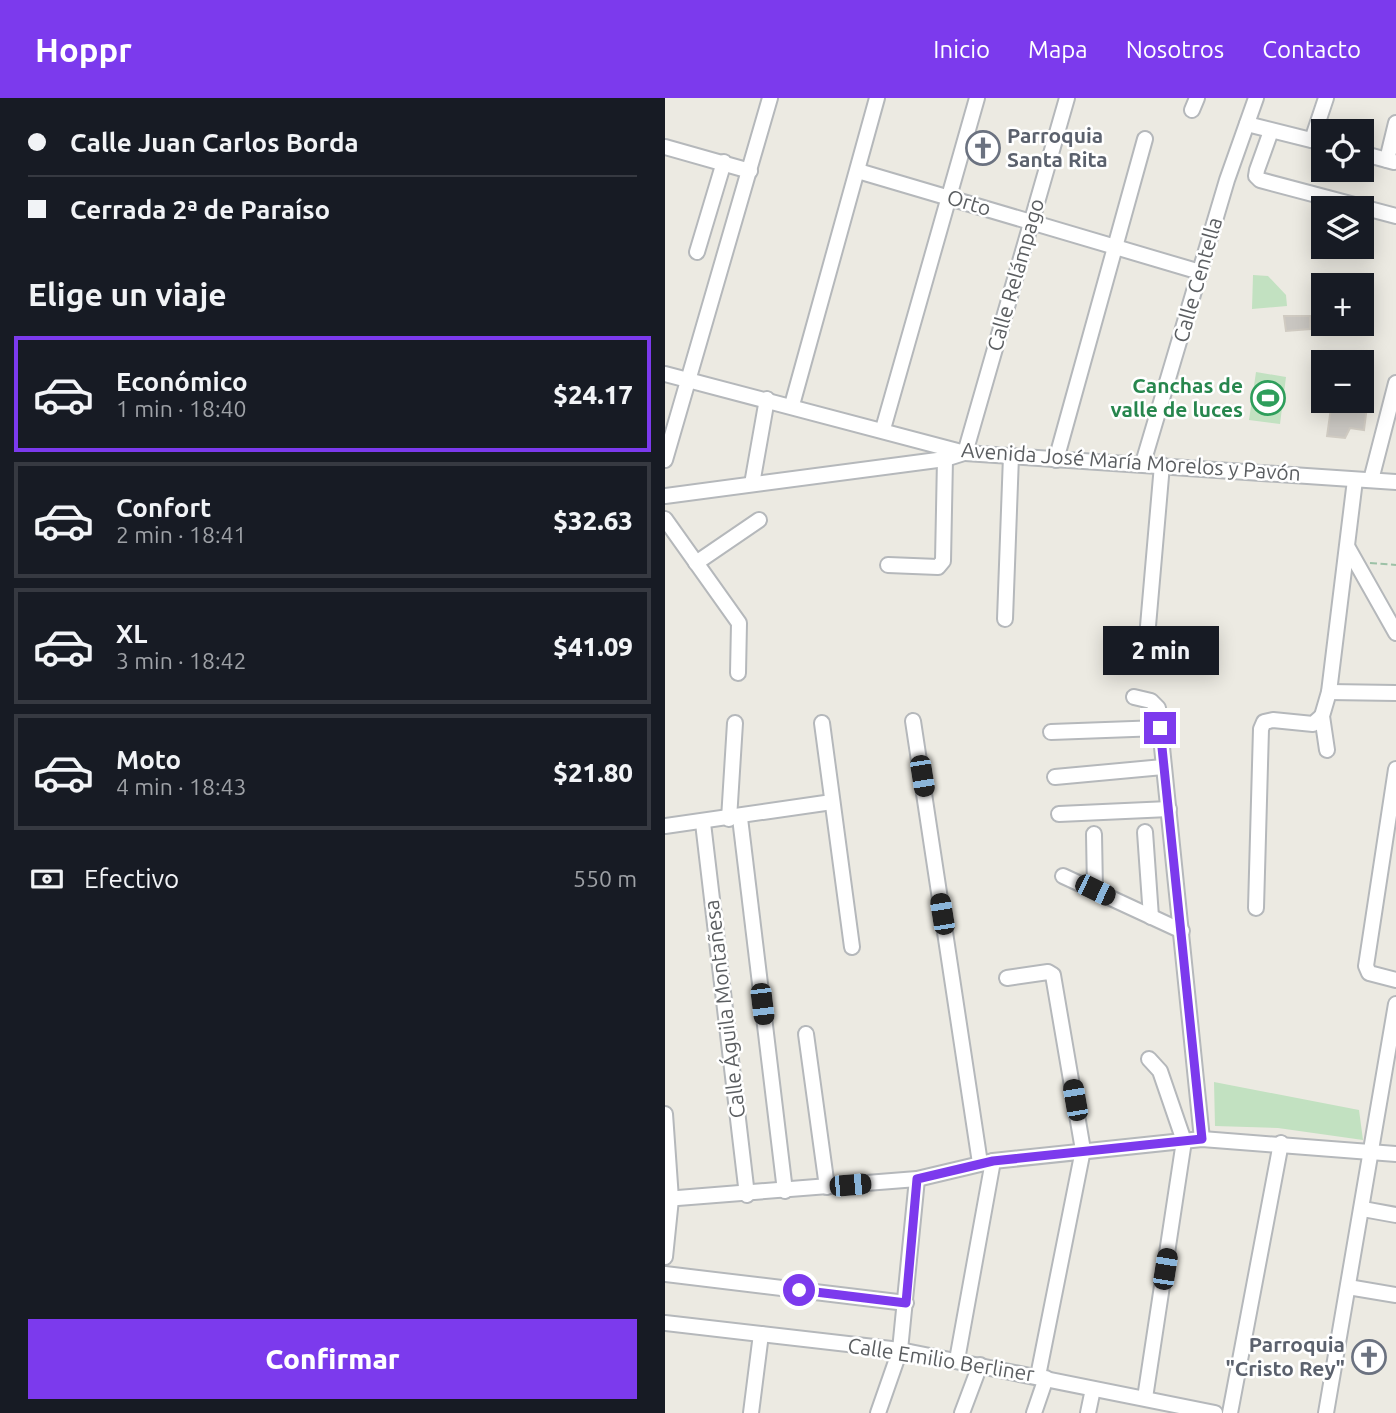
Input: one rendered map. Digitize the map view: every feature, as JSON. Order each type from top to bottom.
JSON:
[{"type":"street","points":[[665,460],[770,98]]},
{"type":"street","points":[[792,405],[877,98]]},
{"type":"street","points":[[883,429],[977,98]]},
{"type":"street","name":"Calle Relámpago","points":[[965,453],[1067,98]]},
{"type":"street","name":"Calle Centella","points":[[1143,463],[1256,98]]},
{"type":"street","points":[[1322,119],[1326,98]]},
{"type":"street","points":[[1374,156],[1391,161],[1396,123]]},
{"type":"street","points":[[1247,124],[1311,140]]},
{"type":"street","points":[[1271,131],[1257,170],[1256,176],[1260,180],[1396,216]]},
{"type":"street","points":[[1056,460],[1145,139]]},
{"type":"street","points":[[665,147],[750,171]]},
{"type":"street","points":[[697,252],[724,162]]},
{"type":"street","name":"Orto","points":[[857,171],[1200,272]]},
{"type":"street","name":"Avenida José María Morelos y Pavón","points":[[665,374],[792,405],[965,453],[1396,482]]},
{"type":"street","points":[[1371,480],[1396,383]]},
{"type":"street","points":[[752,484],[768,399]]},
{"type":"street","points":[[665,496],[945,459],[965,453]]},
{"type":"street","points":[[1005,619],[1011,456]]},
{"type":"street","points":[[888,565],[926,568],[938,567],[943,561],[945,459]]},
{"type":"street","points":[[1146,649],[1162,465]]},
{"type":"street","points":[[1327,750],[1322,716],[1329,692],[1355,480]]},
{"type":"street","points":[[665,519],[739,623],[738,673]]},
{"type":"street","points":[[696,563],[759,520]]},
{"type":"street","points":[[1348,548],[1396,633]]},
{"type":"street","points":[[1329,692],[1396,693]]},
{"type":"street","points":[[1134,697],[1151,701],[1158,708],[1202,1139]]},
{"type":"street","points":[[1256,908],[1261,729],[1264,722],[1272,720],[1313,724],[1322,716]]},
{"type":"street","points":[[913,721],[986,1162],[957,1360]]},
{"type":"street","points":[[735,723],[734,818],[785,1191]]},
{"type":"street","points":[[822,723],[852,947]]},
{"type":"street","points":[[1051,732],[1160,728]]},
{"type":"street","points":[[1055,777],[1163,768]]},
{"type":"street","points":[[1396,769],[1366,966],[1369,972],[1396,980]]},
{"type":"street","points":[[665,826],[703,823],[832,802]]},
{"type":"street","points":[[1059,814],[1169,809]]},
{"type":"street","name":"Calle Águila Montañesa","points":[[703,823],[747,1195]]},
{"type":"street","points":[[1145,832],[1151,917]]},
{"type":"street","points":[[1094,834],[1095,890]]},
{"type":"street","points":[[1063,876],[1182,932]]},
{"type":"street","points":[[1007,978],[1048,972],[1053,975],[1083,1150],[1034,1413]]},
{"type":"street","points":[[1326,1413],[1363,1209],[1370,1151],[1389,1096],[1396,1004]]},
{"type":"street","points":[[806,1034],[827,1187]]},
{"type":"street","points":[[1145,1398],[1184,1141],[1160,1071],[1149,1059]]},
{"type":"street","points":[[665,1114],[668,1199],[665,1257]]},
{"type":"street","points":[[668,1199],[747,1195],[917,1179],[986,1162],[1202,1139],[1281,1143],[1396,1154]]},
{"type":"street","points":[[1230,1413],[1281,1143]]},
{"type":"street","points":[[878,1413],[899,1350],[917,1179]]},
{"type":"street","points":[[1363,1209],[1396,1215]]},
{"type":"street","points":[[665,1274],[906,1303]]},
{"type":"street","points":[[1349,1287],[1396,1295]]},
{"type":"street","name":"Calle Emilio Berliner","points":[[665,1323],[899,1350],[1145,1398],[1180,1409],[1215,1413]]},
{"type":"street","points":[[751,1413],[761,1334]]},
{"type":"street","points":[[962,1413],[979,1365]]},
{"type":"street","points":[[1088,1413],[1093,1389]]},
{"type":"path","points":[[1379,562],[1396,565]]},
{"type":"green space","points":[[1253,275],[1268,276],[1286,295],[1287,306],[1252,309]]},
{"type":"green space","name":"Canchas de valle de luces","points":[[1256,372],[1286,377],[1280,424],[1249,420]]},
{"type":"green space","points":[[1214,1082],[1359,1110],[1363,1140],[1278,1128],[1215,1126]]},
{"type":"building","points":[[1284,316],[1310,316],[1310,329],[1286,331]]},
{"type":"building","points":[[1330,413],[1366,413],[1364,430],[1350,428],[1345,438],[1327,436]]},
{"type":"place","name":"Parroquia Santa Rita","points":[[983,148]]},
{"type":"place","name":"Canchas de valle de luces","points":[[1268,398]]},
{"type":"place","name":"Parroquia \"Cristo Rey\"","points":[[1369,1357]]},
{"type":"route","points":[[799,1290],[906,1303],[917,1179],[993,1161],[1202,1139],[1160,728]]}]
